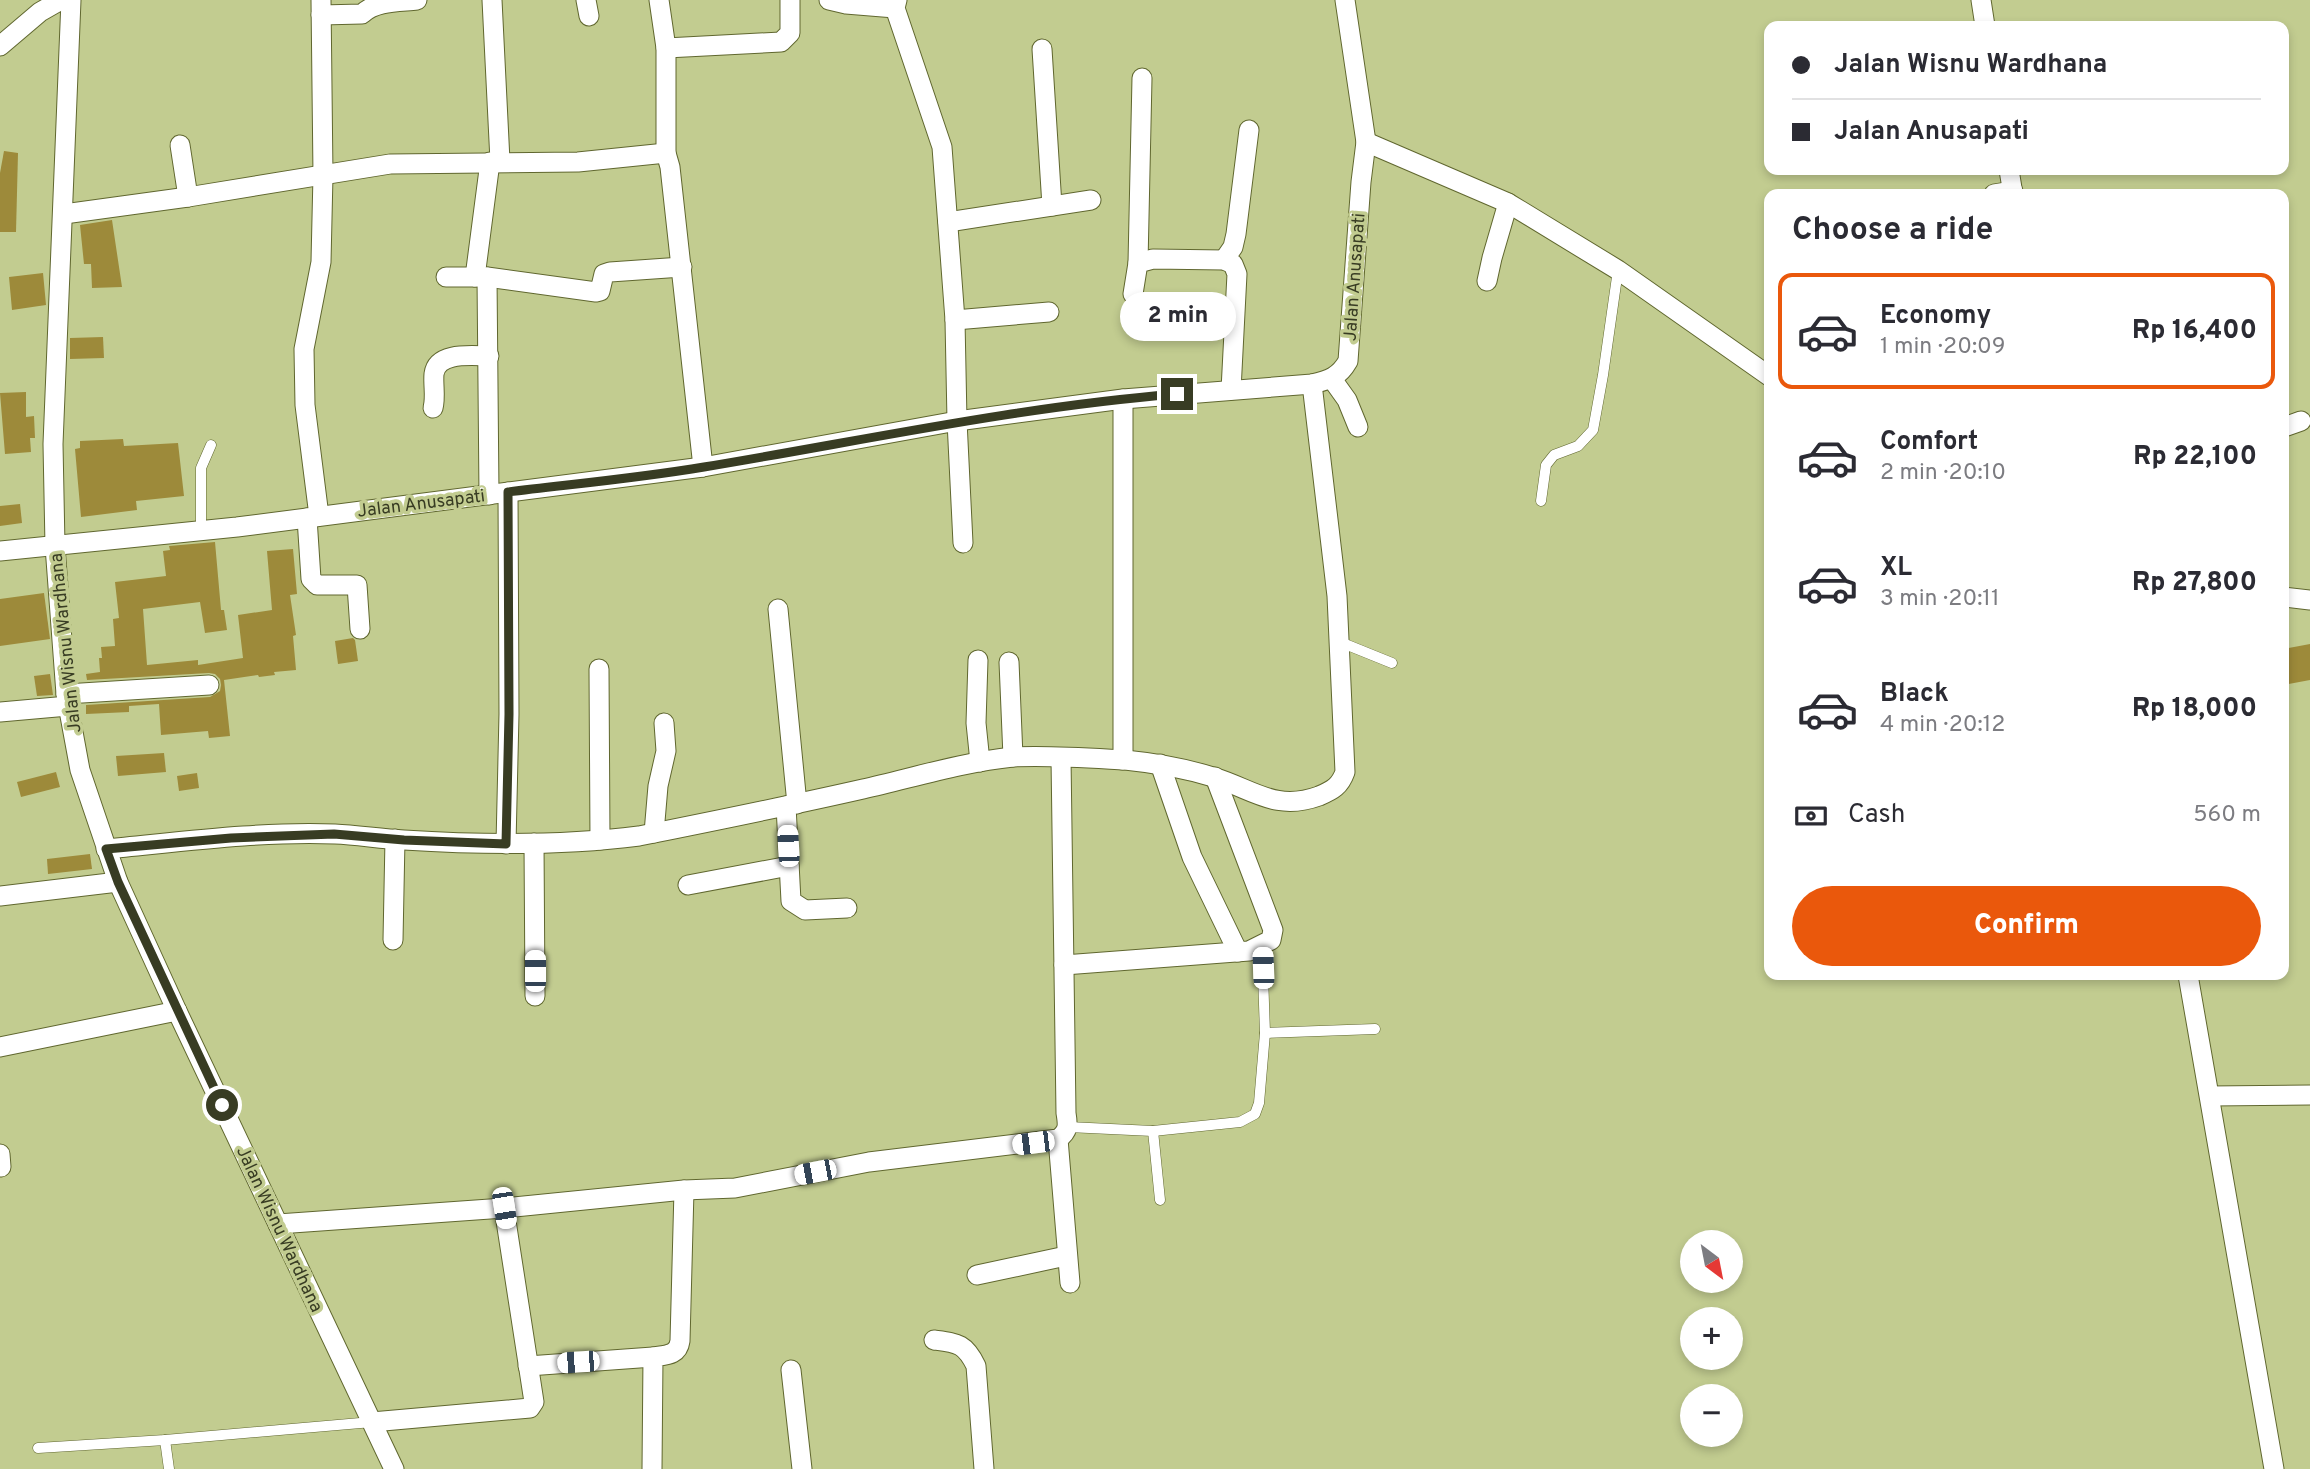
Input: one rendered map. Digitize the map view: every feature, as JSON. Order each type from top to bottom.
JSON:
[{"type":"street","points":[[0,46],[40,12],[61,0]]},
{"type":"street","name":"Jalan Wisnu Wardhana","points":[[71,0],[53,444],[55,546],[67,700],[80,771],[118,882],[394,1469]]},
{"type":"street","points":[[360,629],[358,585],[317,585],[311,579],[313,517],[304,349],[321,262],[321,8],[362,14],[368,8],[391,2],[417,0]]},
{"type":"street","points":[[492,0],[495,162],[481,277],[499,494],[509,714],[506,844]]},
{"type":"street","points":[[659,0],[666,48],[666,153],[682,267],[703,467]]},
{"type":"street","points":[[666,48],[781,42],[790,33],[790,0]]},
{"type":"street","points":[[829,0],[846,4],[896,4],[942,147],[956,320],[957,421],[963,542]]},
{"type":"street","name":"Jalan Anusapati","points":[[0,551],[201,531],[499,494],[703,467],[957,421],[1123,399],[1312,384],[1332,379],[1342,372],[1348,361],[1361,182],[1366,148],[1345,0]]},
{"type":"street","points":[[1981,0],[1984,21]]},
{"type":"street","points":[[1042,49],[1052,206]]},
{"type":"street","points":[[1133,294],[1138,263],[1142,78]]},
{"type":"street","points":[[1224,260],[1233,247],[1236,234],[1249,130]]},
{"type":"street","points":[[180,145],[188,197]]},
{"type":"street","points":[[1366,148],[1508,203],[1618,270],[1764,372]]},
{"type":"street","points":[[64,214],[390,164],[578,162],[666,153]]},
{"type":"street","points":[[948,222],[1091,200]]},
{"type":"street","points":[[1488,281],[1508,203]]},
{"type":"street","points":[[1138,263],[1153,259],[1224,260],[1233,264],[1237,274],[1231,390]]},
{"type":"street","points":[[446,277],[481,277],[596,292],[600,291],[604,274],[610,272],[682,267]]},
{"type":"street","points":[[956,320],[1049,312]]},
{"type":"street","points":[[433,408],[434,372],[438,364],[445,359],[489,356]]},
{"type":"street","points":[[1332,379],[1347,400],[1358,427]]},
{"type":"street","points":[[106,849],[286,835],[334,834],[506,844],[600,840],[654,833],[1013,757],[1123,760],[1160,764],[1215,778],[1270,800],[1286,802],[1316,797],[1340,784],[1345,772],[1337,596],[1312,384]]},
{"type":"street","points":[[1123,399],[1123,760]]},
{"type":"street","points":[[2289,598],[2310,600]]},
{"type":"street","points":[[778,609],[792,805],[789,866],[791,901],[805,910],[847,908]]},
{"type":"street","points":[[978,660],[976,723],[980,762]]},
{"type":"street","points":[[1009,662],[1013,757]]},
{"type":"street","points":[[599,669],[600,840]]},
{"type":"street","points":[[0,712],[67,700],[209,685]]},
{"type":"street","points":[[654,833],[658,786],[666,751],[664,723]]},
{"type":"street","points":[[1061,758],[1066,1113],[1063,1133],[1068,1250],[1066,1256],[1070,1283]]},
{"type":"street","points":[[1160,764],[1192,857],[1238,952]]},
{"type":"street","points":[[1064,965],[1249,951],[1271,940],[1273,930],[1215,778]]},
{"type":"street","points":[[393,940],[395,839]]},
{"type":"street","points":[[534,843],[535,996]]},
{"type":"street","points":[[688,885],[789,866]]},
{"type":"street","points":[[0,896],[118,882]]},
{"type":"street","points":[[2189,980],[2274,1469]]},
{"type":"street","points":[[0,1047],[177,1011]]},
{"type":"street","points":[[2210,1096],[2310,1095]]},
{"type":"street","points":[[278,1224],[735,1188],[869,1162],[1063,1133]]},
{"type":"street","points":[[528,1366],[653,1357],[673,1353],[680,1346],[684,1190]]},
{"type":"street","points":[[372,1422],[530,1408],[534,1402],[504,1208]]},
{"type":"street","points":[[977,1275],[1066,1256]]},
{"type":"street","points":[[934,1340],[956,1343],[969,1351],[976,1366],[984,1469]]},
{"type":"street","points":[[652,1469],[653,1357]]},
{"type":"street","points":[[791,1370],[802,1469]]},
{"type":"lane","points":[[1541,501],[1546,465],[1554,455],[1578,446],[1593,430],[1618,270]]},
{"type":"lane","points":[[201,531],[201,468],[211,445]]},
{"type":"lane","points":[[1340,642],[1392,663]]},
{"type":"lane","points":[[1063,1133],[1153,1131],[1240,1122],[1255,1114],[1259,1103],[1265,1033],[1262,946]]},
{"type":"lane","points":[[1265,1033],[1375,1029]]},
{"type":"lane","points":[[1153,1131],[1160,1200]]},
{"type":"lane","points":[[38,1448],[372,1422]]},
{"type":"lane","points":[[165,1440],[169,1469]]},
{"type":"building","points":[[4,151],[18,153],[16,232],[0,232],[0,173]]},
{"type":"building","points":[[112,220],[122,287],[92,288],[91,264],[84,264],[80,225]]},
{"type":"building","points":[[43,273],[46,305],[12,310],[9,277]]},
{"type":"building","points":[[103,337],[104,358],[70,359],[70,338]]},
{"type":"building","points":[[26,392],[26,417],[34,416],[35,438],[30,438],[31,452],[5,454],[0,393]]},
{"type":"building","points":[[123,439],[124,446],[178,443],[184,496],[136,501],[137,510],[81,517],[75,449],[80,448],[80,441]]},
{"type":"building","points":[[20,504],[22,523],[0,526],[0,506]]},
{"type":"building","points":[[215,542],[221,610],[224,610],[227,630],[205,633],[200,602],[143,609],[147,665],[198,660],[198,665],[243,658],[238,615],[272,610],[267,551],[293,549],[297,594],[290,595],[296,635],[293,636],[296,670],[224,680],[230,736],[209,738],[208,731],[161,735],[159,704],[129,706],[129,712],[86,714],[86,705],[210,697],[220,691],[220,679],[209,673],[87,680],[86,674],[100,672],[101,647],[115,646],[113,619],[119,618],[115,582],[166,576],[163,551],[170,550],[169,546]]},
{"type":"building","points":[[44,593],[50,639],[0,646],[0,599]]},
{"type":"building","points":[[353,638],[358,661],[338,664],[335,641]]},
{"type":"building","points":[[2310,644],[2310,680],[2289,684],[2289,648]]},
{"type":"building","points":[[50,674],[53,695],[37,696],[34,676]]},
{"type":"building","points":[[164,753],[166,772],[118,776],[116,756]]},
{"type":"building","points":[[56,772],[60,787],[21,797],[17,782]]},
{"type":"building","points":[[197,773],[199,788],[179,791],[177,776]]},
{"type":"building","points":[[90,854],[92,869],[48,874],[47,859]]},
{"type":"route","points":[[222,1105],[118,882],[106,849],[231,838],[334,834],[506,844],[509,714],[508,492],[703,467],[957,421],[1177,394]]}]
